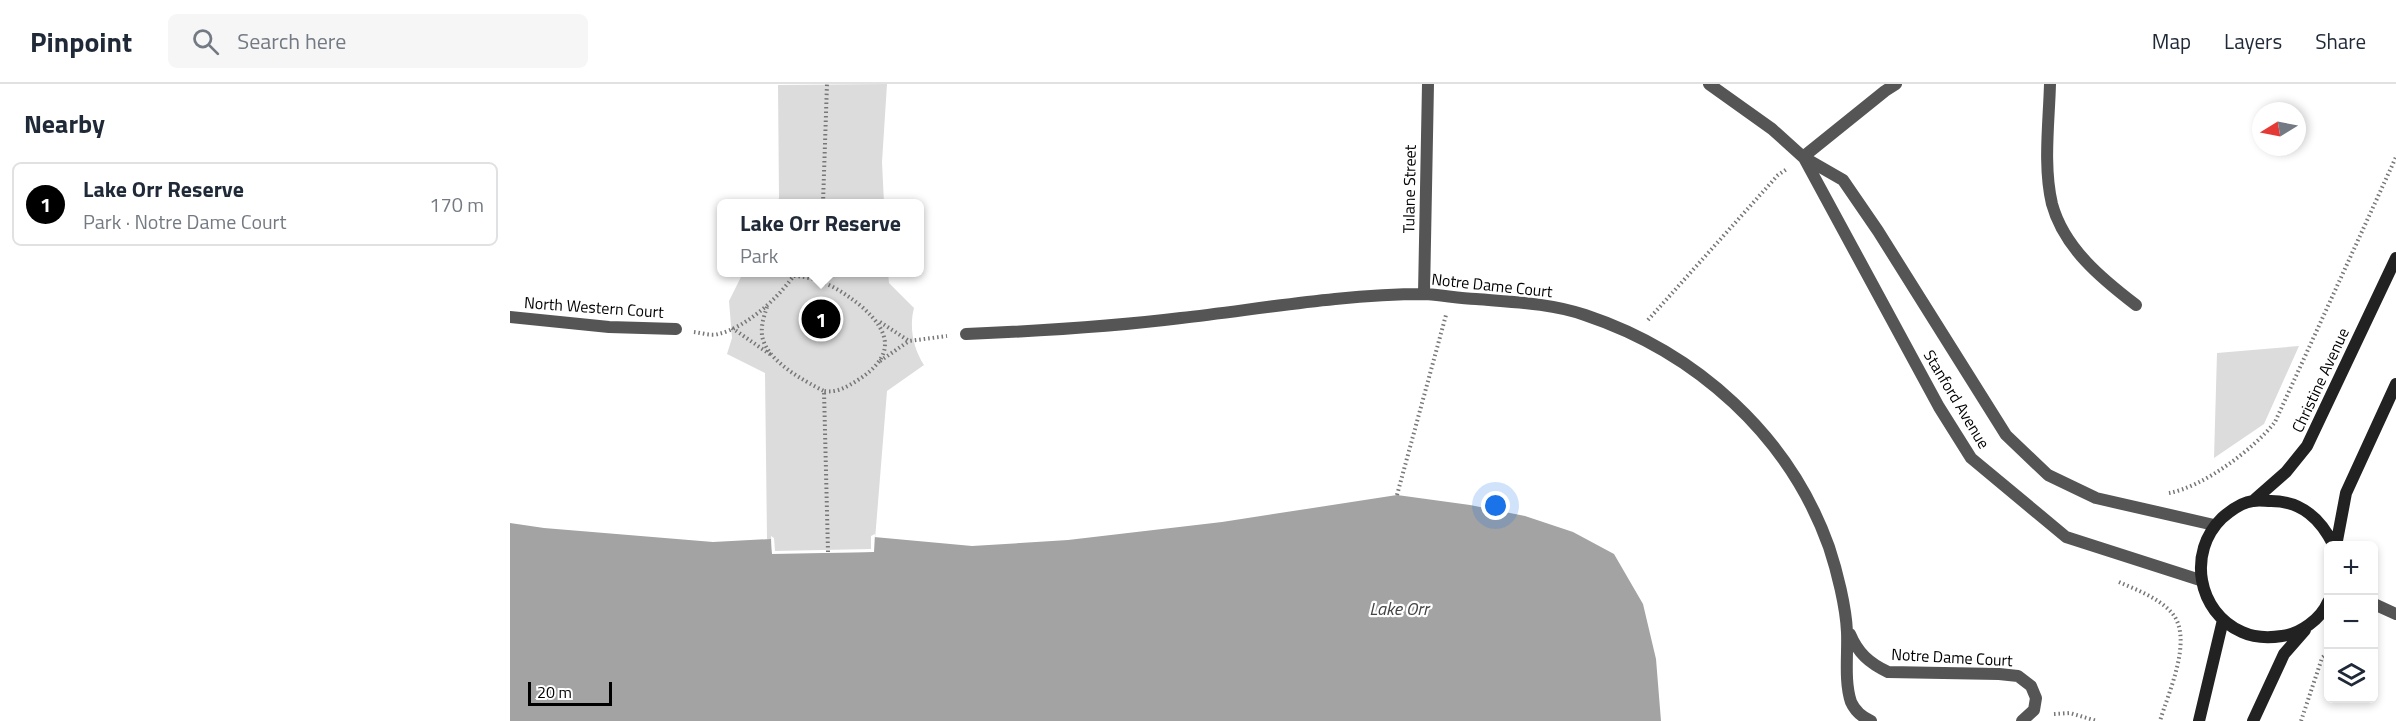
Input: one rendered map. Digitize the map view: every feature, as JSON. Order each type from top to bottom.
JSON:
[{"type":"main road","name":"Christine Avenue","points":[[2253,501],[2286,472],[2307,446],[2396,258]]},
{"type":"main road","points":[[2336,541],[2346,493],[2396,384]]},
{"type":"main road","points":[[2310,625],[2289,635],[2265,638],[2242,633],[2223,620],[2208,602],[2200,580],[2200,561],[2205,542],[2214,525],[2228,512],[2253,501],[2286,501],[2308,511],[2325,528],[2332,541]]},
{"type":"main road","points":[[2253,721],[2284,654],[2324,607]]},
{"type":"main road","points":[[2199,721],[2223,620]]},
{"type":"street","name":"Tulane Street","points":[[1424,294],[1428,84]]},
{"type":"street","name":"Stanford Avenue","points":[[1709,84],[1772,129],[1803,157],[1842,180],[1878,231],[2006,435],[2048,475],[2096,498],[2214,525]]},
{"type":"street","points":[[1803,157],[1896,84]]},
{"type":"street","points":[[2050,84],[2048,174],[2052,205],[2070,243],[2102,279],[2136,305]]},
{"type":"street","name":"Stanford Avenue","points":[[1803,157],[1939,407],[1971,458],[2066,537],[2200,580]]},
{"type":"street","name":"Notre Dame Court","points":[[966,334],[1124,324],[1318,302],[1424,294],[1526,303],[1582,314],[1640,336],[1688,365],[1725,393],[1754,423],[1798,483],[1829,548],[1847,634],[1851,703],[1857,712],[1871,721]]},
{"type":"street","name":"North Western Court","points":[[510,317],[609,327],[676,329]]},
{"type":"street","points":[[2378,606],[2396,614]]},
{"type":"street","name":"Notre Dame Court","points":[[1847,634],[1871,664],[1888,672],[2018,676],[2031,686],[2036,699],[2034,710]]},
{"type":"street","points":[[2022,721],[2034,710]]},
{"type":"path","points":[[823,199],[827,84]]},
{"type":"path","points":[[1640,336],[1644,325],[1778,175],[1803,157]]},
{"type":"path","points":[[2167,493],[2178,491],[2210,477],[2263,438],[2275,422],[2396,157]]},
{"type":"path","points":[[676,329],[717,335],[766,307],[792,277]]},
{"type":"path","points":[[811,277],[850,297],[876,319],[909,341]]},
{"type":"path","points":[[1397,495],[1448,311],[1447,297]]},
{"type":"path","points":[[766,307],[762,334],[764,342],[777,359]]},
{"type":"path","points":[[876,319],[885,340],[884,354],[877,364]]},
{"type":"path","points":[[732,328],[777,359],[798,378],[824,392],[846,388],[909,341],[966,334]]},
{"type":"path","points":[[824,392],[828,552]]},
{"type":"path","points":[[2120,582],[2158,601],[2173,614],[2181,636],[2178,662],[2160,721]]},
{"type":"path","points":[[2301,721],[2324,656]]},
{"type":"path","points":[[2034,710],[2049,715],[2070,714],[2097,721]]},
{"type":"shaded area","points":[[887,84],[882,162],[884,199],[778,199],[778,85]]},
{"type":"shaded area","points":[[741,277],[888,277],[889,283],[914,308],[913,337],[924,365],[887,391],[874,552],[772,554],[771,539],[767,539],[765,373],[727,354],[732,338],[729,301]]},
{"type":"shaded area","points":[[2299,346],[2264,424],[2214,458],[2217,353]]},
{"type":"water","name":"Lake Orr","points":[[1397,495],[1470,505],[1525,516],[1573,532],[1614,554],[1643,604],[1656,659],[1661,721],[510,721],[510,523],[544,528],[713,542],[771,539],[772,553],[873,552],[874,537],[972,546],[1068,540],[1222,522]]},
{"type":"pier","points":[[875,534],[874,552],[772,554],[771,536],[774,538],[775,551],[871,549],[871,536]]},
{"type":"place","name":"Lake Orr Reserve","points":[[821,319]]}]
